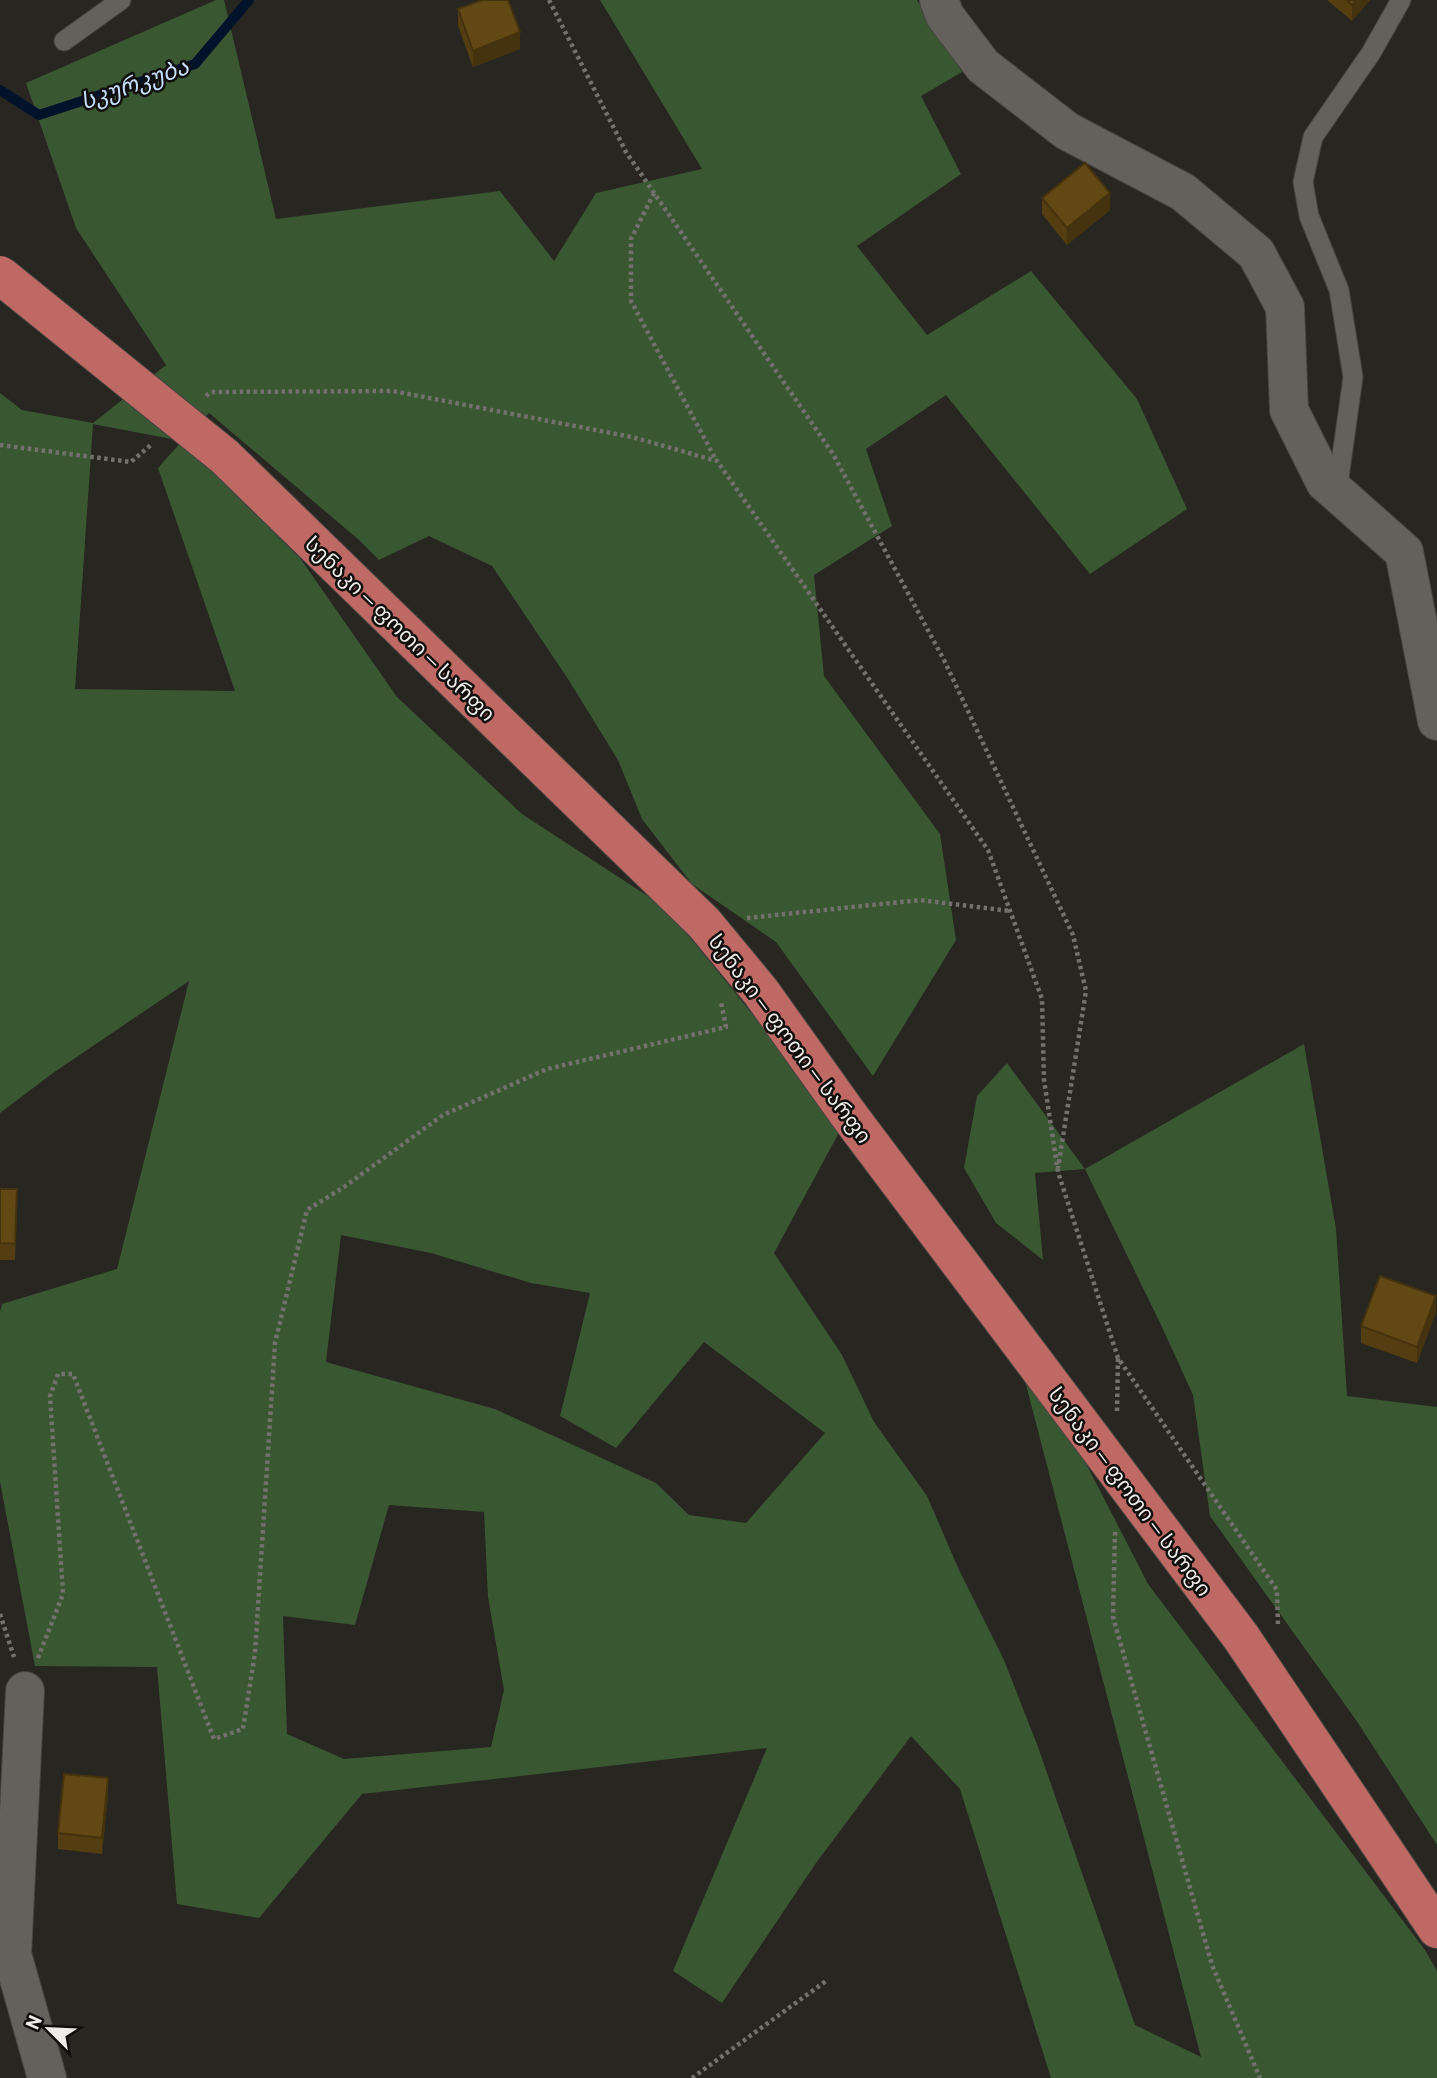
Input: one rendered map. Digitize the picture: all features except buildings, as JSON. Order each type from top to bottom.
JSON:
[{"type":"highway","name":"სენაკი — ფოთი — სარფი","points":[[0,275],[224,456],[704,923],[761,992],[848,1114],[1241,1637],[1437,1929]]},
{"type":"street","points":[[939,0],[945,16],[983,66],[1067,131],[1183,192],[1255,253],[1285,307],[1289,410],[1325,482],[1404,552],[1437,721]]},
{"type":"street","points":[[25,1691],[12,1954],[47,2078]]},
{"type":"lane","points":[[64,41],[121,0]]},
{"type":"lane","points":[[1337,492],[1353,377],[1339,290],[1309,216],[1303,183],[1313,137],[1371,53],[1401,0]]},
{"type":"path","points":[[549,0],[626,152],[833,454],[944,660],[1073,935],[1086,991],[1058,1172]]},
{"type":"path","points":[[654,193],[631,239],[631,301],[717,461],[988,850],[1042,999],[1044,1080],[1058,1172],[1118,1358],[1277,1590],[1278,1630]]},
{"type":"path","points":[[201,401],[211,392],[393,391],[632,437],[717,461]]},
{"type":"path","points":[[1,445],[131,462],[161,436]]},
{"type":"path","points":[[704,923],[920,900],[1010,911]]},
{"type":"path","points":[[25,1691],[63,1594],[50,1396],[58,1374],[73,1374],[214,1739],[243,1729],[255,1653],[275,1343],[307,1210],[344,1187],[443,1115],[547,1069],[726,1027],[721,1001]]},
{"type":"path","points":[[1117,1412],[1118,1358]]},
{"type":"path","points":[[1115,1522],[1113,1617],[1212,1965],[1260,2078]]},
{"type":"path","points":[[0,1614],[25,1691]]},
{"type":"path","points":[[691,2078],[826,1980]]},
{"type":"green space","points":[[216,0],[224,0],[276,219],[500,191],[554,261],[596,193],[702,169],[600,0],[917,0],[962,72],[921,96],[961,174],[857,246],[927,335],[1031,271],[1137,399],[1187,509],[1090,574],[946,395],[866,449],[892,526],[814,575],[824,676],[940,834],[956,940],[873,1076],[776,942],[692,884],[642,819],[618,760],[568,679],[492,566],[429,536],[379,560],[209,413],[183,442],[300,558],[397,697],[522,814],[666,908],[843,1125],[774,1253],[842,1355],[874,1422],[927,1496],[959,1570],[1004,1660],[1038,1747],[1135,2025],[1201,2057],[1025,1381],[1054,1401],[1148,1584],[1425,1950],[1437,1971],[1437,2078],[1051,2078],[960,1789],[911,1736],[816,1863],[722,2003],[673,1971],[767,1748],[362,1794],[259,1918],[177,1904],[157,1667],[35,1666],[0,1482],[2,1304],[117,1269],[189,981],[53,1073],[0,1113],[0,393],[22,410],[93,423],[166,365],[76,228],[26,83]],"holes":[[[93,424],[182,441],[158,468],[235,691],[75,689]],[[341,1235],[431,1253],[531,1283],[590,1293],[560,1416],[616,1448],[704,1342],[825,1433],[746,1523],[689,1515],[656,1483],[495,1409],[326,1362]],[[389,1505],[484,1512],[488,1597],[504,1690],[491,1747],[344,1759],[287,1734],[283,1616],[355,1625]]]},
{"type":"green space","points":[[1304,1044],[1336,1229],[1347,1396],[1437,1407],[1437,1845],[1356,1720],[1210,1516],[1193,1395],[1085,1169]]},
{"type":"green space","points":[[1007,1063],[1085,1169],[1035,1173],[1043,1260],[996,1223],[964,1168],[977,1096]]},
{"type":"waterway","name":"სკურკუბა","points":[[0,90],[39,115],[195,64],[249,0]]}]
